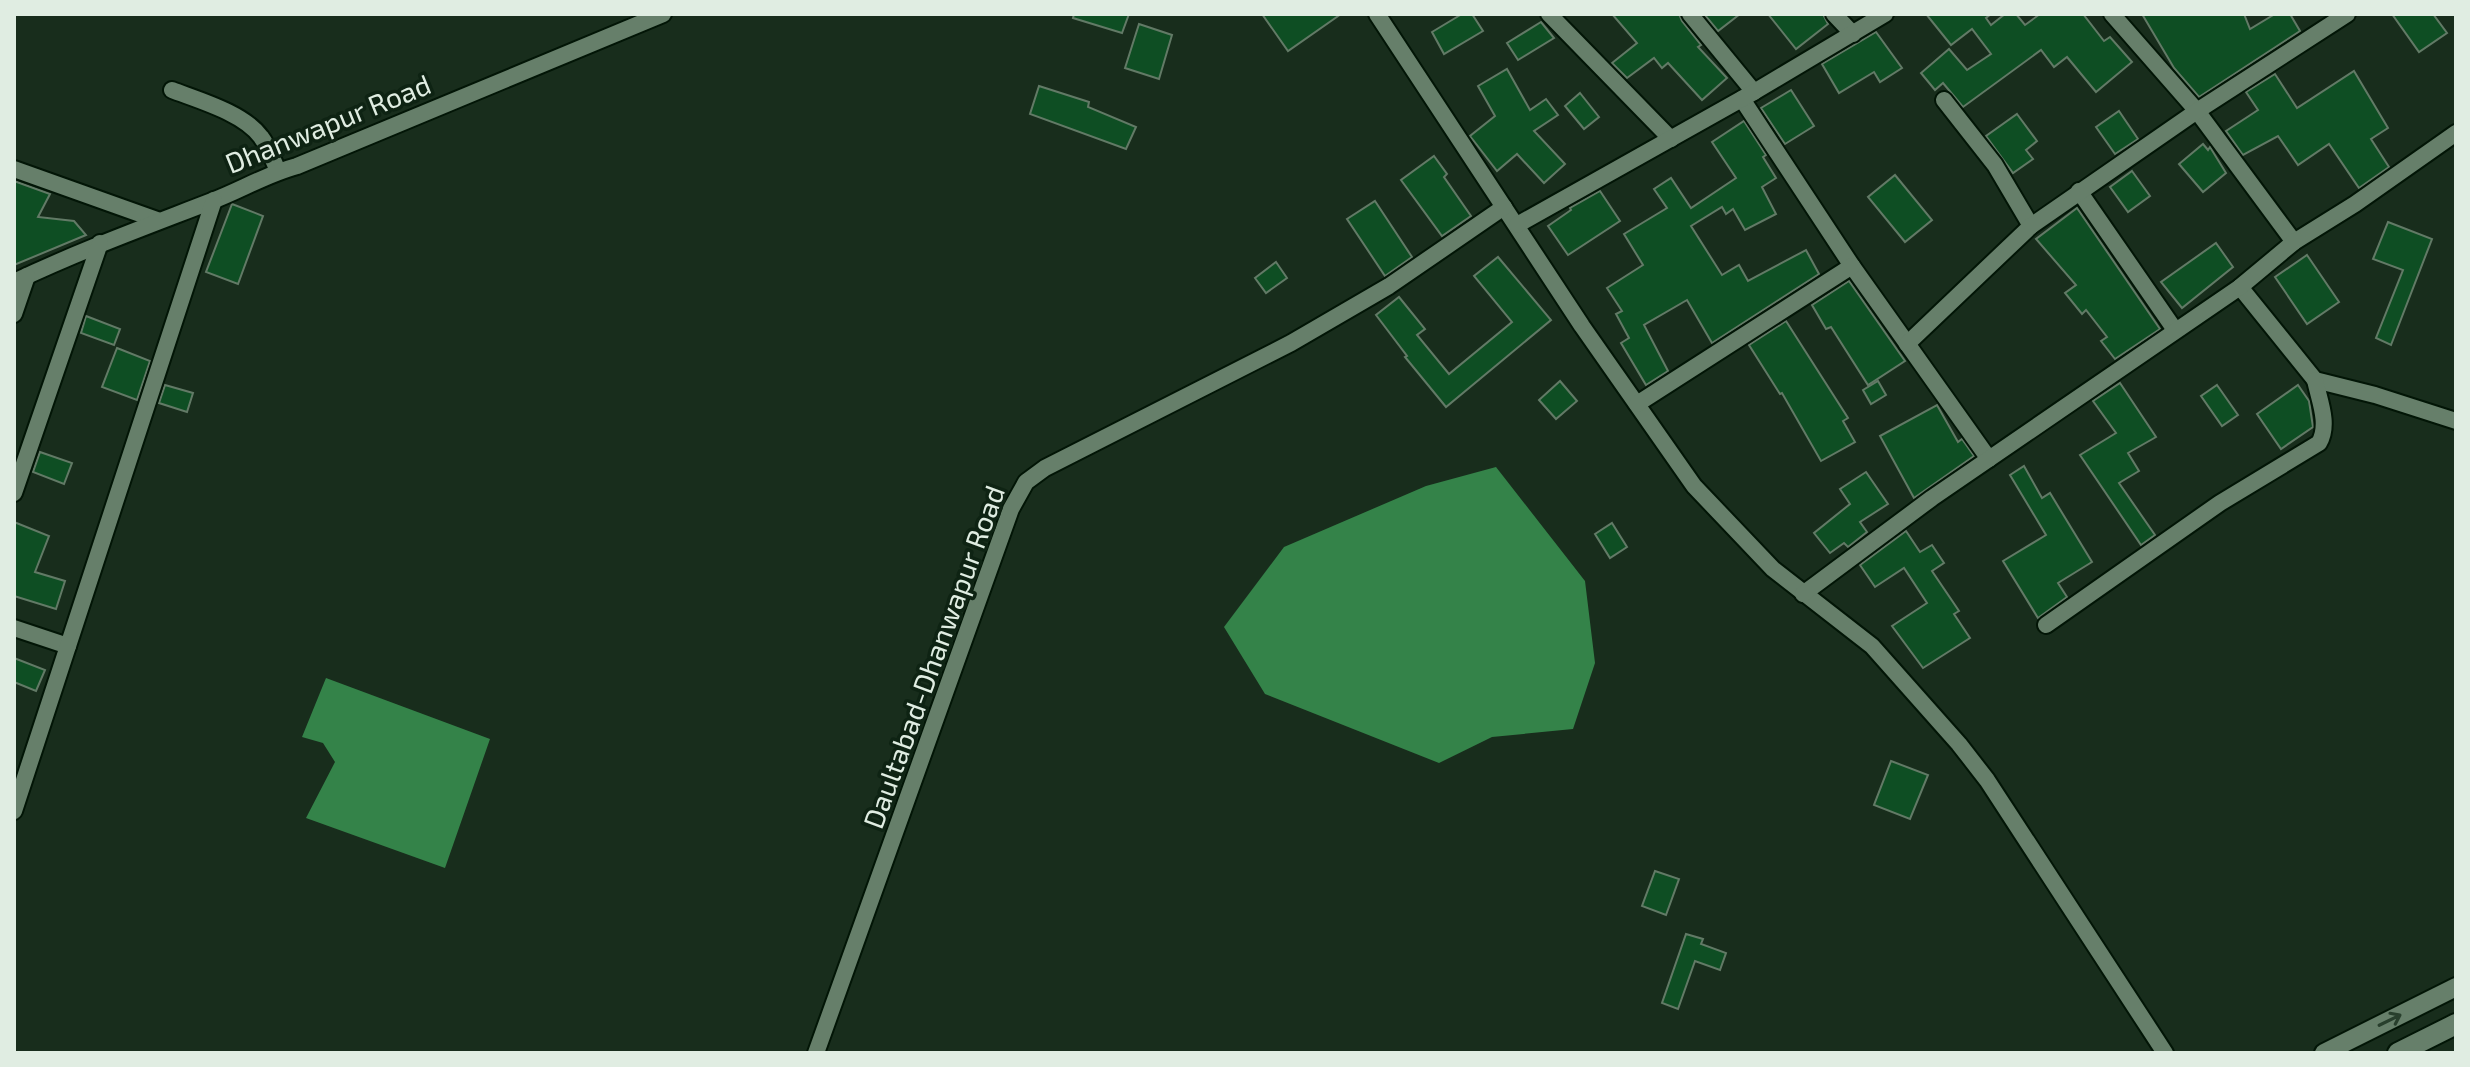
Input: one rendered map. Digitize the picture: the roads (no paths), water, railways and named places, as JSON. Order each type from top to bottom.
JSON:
[{"type":"main road","points":[[2398,1053],[2456,1024]]},
{"type":"street","name":"Dhanwapur Road","points":[[20,279],[100,243],[214,200],[663,14]]},
{"type":"street","points":[[1377,14],[1582,326],[1694,486],[1773,569],[1872,646],[1959,744],[1987,780],[2165,1053]]},
{"type":"street","points":[[1549,14],[1671,139]]},
{"type":"street","points":[[1690,14],[1748,96],[1852,266],[1989,459]]},
{"type":"street","points":[[1834,14],[1853,34]]},
{"type":"street","points":[[1517,225],[1748,96],[1885,14]]},
{"type":"street","points":[[2112,14],[2197,111],[2294,242]]},
{"type":"street","points":[[1907,344],[2031,226],[2197,111],[2347,14]]},
{"type":"street","points":[[172,90],[219,108],[244,122],[261,136],[278,171]]},
{"type":"street","points":[[1944,100],[1995,165],[2031,226]]},
{"type":"street","points":[[1803,594],[1989,459],[2240,287],[2294,242],[2355,204],[2456,133]]},
{"type":"street","points":[[14,169],[157,220]]},
{"type":"street","points":[[2079,191],[2175,330]]},
{"type":"street","points":[[14,811],[214,200]]},
{"type":"street","name":"Daultabad-Dhanwapur Road","points":[[816,1053],[1011,509],[1026,482],[1045,468],[1291,343],[1389,286],[1504,207]]},
{"type":"street","points":[[14,493],[100,243]]},
{"type":"street","points":[[1637,404],[1852,266]]},
{"type":"street","points":[[14,314],[20,279]]},
{"type":"street","points":[[2046,625],[2220,503],[2319,443],[2324,435],[2315,380],[2240,287]]},
{"type":"street","points":[[2315,380],[2456,421]]},
{"type":"street","points":[[14,628],[68,646]]},
{"type":"street","points":[[2324,1053],[2456,987]]}]
